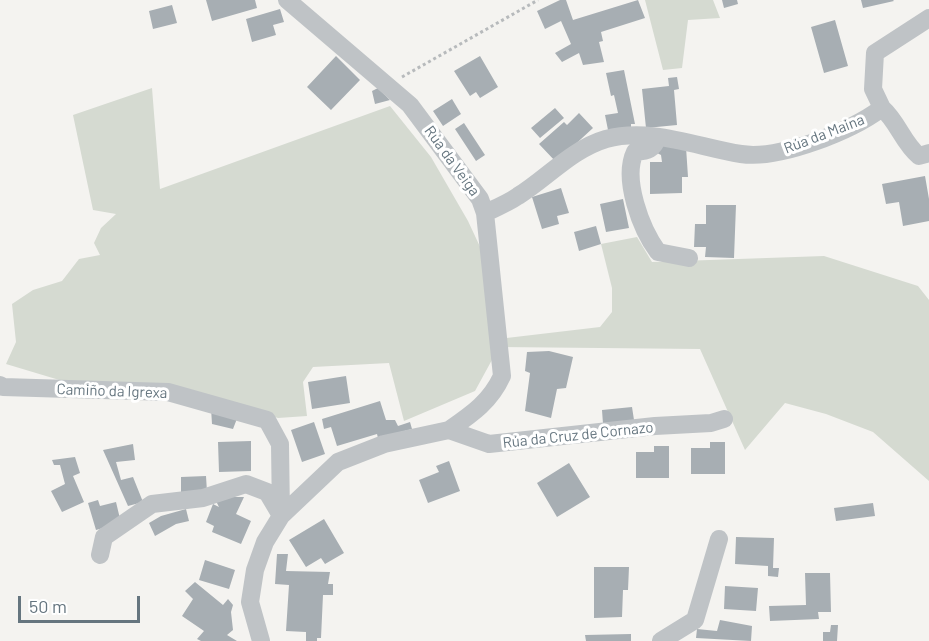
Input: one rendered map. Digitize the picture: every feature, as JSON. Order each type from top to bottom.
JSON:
[{"type":"street","name":"Rúa da Veiga","points":[[287,0],[410,105],[480,199],[485,213],[502,376],[494,394],[478,410],[449,430]]},
{"type":"street","name":"Rúa da Maina","points":[[929,18],[876,53],[873,89],[882,108],[892,117],[913,150],[919,156],[929,153]]},
{"type":"street","name":"Rúa da Maina","points":[[485,213],[517,196],[582,149],[605,140],[634,135],[658,137],[743,154],[780,152],[865,121],[882,108]]},
{"type":"street","points":[[658,137],[654,147],[648,151],[635,152],[631,160],[639,215],[643,228],[658,252],[689,258]]},
{"type":"street","name":"Camiño da Igrexa","points":[[0,385],[3,387],[168,392],[267,420],[280,444],[281,516]]},
{"type":"street","name":"Rúa da Cruz de Cornazo","points":[[449,430],[489,444],[724,420]]},
{"type":"street","points":[[261,641],[250,602],[255,570],[265,542],[281,516],[338,462],[384,444],[449,430]]},
{"type":"street","points":[[100,555],[104,537],[152,504],[203,498],[246,484],[267,492],[281,516]]},
{"type":"street","points":[[660,641],[677,634],[695,620],[719,539]]},
{"type":"path","points":[[388,86],[538,0]]},
{"type":"shaded area","points":[[645,0],[713,0],[720,18],[688,20],[682,68],[663,70]]},
{"type":"shaded area","points":[[152,88],[160,189],[390,106],[431,157],[468,221],[489,266],[498,339],[600,327],[612,312],[612,288],[601,244],[637,237],[652,262],[824,256],[918,286],[929,300],[929,481],[873,432],[826,414],[785,403],[745,450],[700,349],[499,347],[475,391],[404,421],[389,363],[313,367],[303,382],[307,416],[278,418],[174,388],[76,385],[6,364],[16,342],[12,304],[33,290],[62,281],[79,259],[100,255],[94,243],[101,228],[116,214],[93,210],[73,115]]},
{"type":"building","points":[[206,0],[255,0],[257,8],[212,21]]},
{"type":"building","points":[[560,0],[566,0],[573,20],[638,0],[645,18],[601,32],[603,41],[599,42],[604,62],[583,65],[579,53],[562,62],[555,53],[571,44],[561,21],[545,29],[537,11]]},
{"type":"building","points":[[722,0],[737,0],[738,4],[724,8]]},
{"type":"building","points":[[861,0],[893,0],[894,1],[863,8]]},
{"type":"building","points":[[172,5],[177,23],[153,29],[149,11]]},
{"type":"building","points":[[280,9],[284,22],[273,25],[276,35],[252,42],[246,19]]},
{"type":"building","points":[[835,20],[848,66],[824,73],[811,27]]},
{"type":"building","points":[[336,56],[360,80],[331,110],[307,87]]},
{"type":"building","points":[[480,56],[498,87],[480,98],[476,92],[470,96],[454,71]]},
{"type":"building","points":[[624,70],[635,124],[631,124],[631,131],[609,135],[605,115],[618,113],[614,95],[611,96],[606,73]]},
{"type":"building","points":[[677,77],[679,89],[674,90],[677,125],[646,128],[642,89],[669,86],[668,78]]},
{"type":"building","points":[[378,88],[390,100],[375,104],[372,91]]},
{"type":"building","points":[[452,99],[461,114],[443,126],[433,111]]},
{"type":"building","points":[[555,108],[564,118],[540,138],[531,128]]},
{"type":"building","points":[[579,113],[593,128],[556,162],[539,144],[564,122],[567,125]]},
{"type":"building","points":[[464,123],[485,155],[476,161],[455,129]]},
{"type":"building","points":[[661,143],[686,147],[688,177],[682,177],[682,193],[650,194],[650,162],[662,162],[661,155],[657,153]]},
{"type":"building","points":[[925,176],[929,199],[929,221],[903,226],[899,202],[886,204],[882,184]]},
{"type":"building","points":[[561,188],[569,213],[557,216],[559,224],[542,229],[532,197]]},
{"type":"building","points":[[623,199],[629,228],[606,232],[600,204]]},
{"type":"building","points":[[706,205],[736,205],[734,258],[705,257],[706,247],[694,247],[695,224],[706,224]]},
{"type":"building","points":[[596,226],[601,244],[579,251],[574,232]]},
{"type":"building","points":[[549,351],[573,357],[566,388],[557,389],[551,418],[525,411],[530,373],[525,371],[527,352]]},
{"type":"building","points":[[346,376],[350,403],[312,409],[308,382]]},
{"type":"building","points":[[380,401],[386,420],[395,420],[398,426],[410,422],[412,429],[378,438],[377,434],[337,446],[331,427],[324,429],[322,419]]},
{"type":"building","points":[[632,407],[634,420],[603,424],[602,410]]},
{"type":"building","points":[[211,408],[238,416],[233,429],[212,424]]},
{"type":"building","points":[[314,422],[325,454],[302,462],[291,430]]},
{"type":"building","points":[[251,441],[251,471],[219,472],[218,442]]},
{"type":"building","points":[[710,442],[725,442],[725,474],[691,474],[691,448],[710,448]]},
{"type":"building","points":[[133,444],[135,460],[116,462],[121,480],[133,477],[143,502],[128,506],[103,450]]},
{"type":"building","points":[[654,446],[669,446],[669,478],[636,478],[636,452],[654,452]]},
{"type":"building","points":[[75,457],[80,473],[73,476],[84,502],[62,512],[51,491],[65,484],[60,465],[54,465],[52,460]]},
{"type":"building","points":[[449,461],[460,491],[428,503],[419,480],[439,472],[436,466]]},
{"type":"building","points":[[569,463],[590,497],[557,517],[537,483]]},
{"type":"building","points":[[206,476],[207,492],[181,499],[181,477]]},
{"type":"building","points":[[214,497],[244,497],[236,514],[251,521],[241,544],[212,532],[214,526],[206,522],[213,504],[219,507]]},
{"type":"building","points":[[98,500],[100,506],[116,502],[121,523],[96,530],[88,503]]},
{"type":"building","points":[[873,503],[875,516],[836,521],[834,508]]},
{"type":"building","points":[[186,509],[189,521],[176,524],[155,536],[149,523],[161,516]]},
{"type":"building","points":[[324,519],[344,553],[325,564],[321,558],[306,567],[289,540]]},
{"type":"building","points":[[736,537],[774,538],[773,568],[779,568],[778,577],[768,576],[768,566],[735,564]]},
{"type":"building","points":[[277,554],[288,554],[286,571],[330,572],[328,584],[333,584],[333,595],[323,595],[321,638],[317,638],[317,641],[306,641],[306,632],[286,631],[289,585],[275,584]]},
{"type":"building","points":[[205,560],[235,570],[229,589],[199,580]]},
{"type":"building","points":[[594,567],[629,567],[628,590],[623,590],[622,617],[594,618]]},
{"type":"building","points":[[805,573],[830,573],[831,612],[818,612],[819,619],[770,621],[769,606],[806,605]]},
{"type":"building","points":[[195,582],[223,605],[228,599],[233,605],[231,612],[233,630],[227,635],[237,641],[197,639],[204,631],[182,616],[193,599],[185,591]]},
{"type":"building","points":[[725,586],[758,588],[756,611],[724,609]]},
{"type":"building","points":[[720,620],[752,626],[751,641],[696,638],[697,629],[717,631]]},
{"type":"building","points":[[831,625],[838,625],[837,641],[823,641],[823,632],[830,632]]},
{"type":"building","points":[[631,634],[631,641],[586,641],[585,635]]}]
